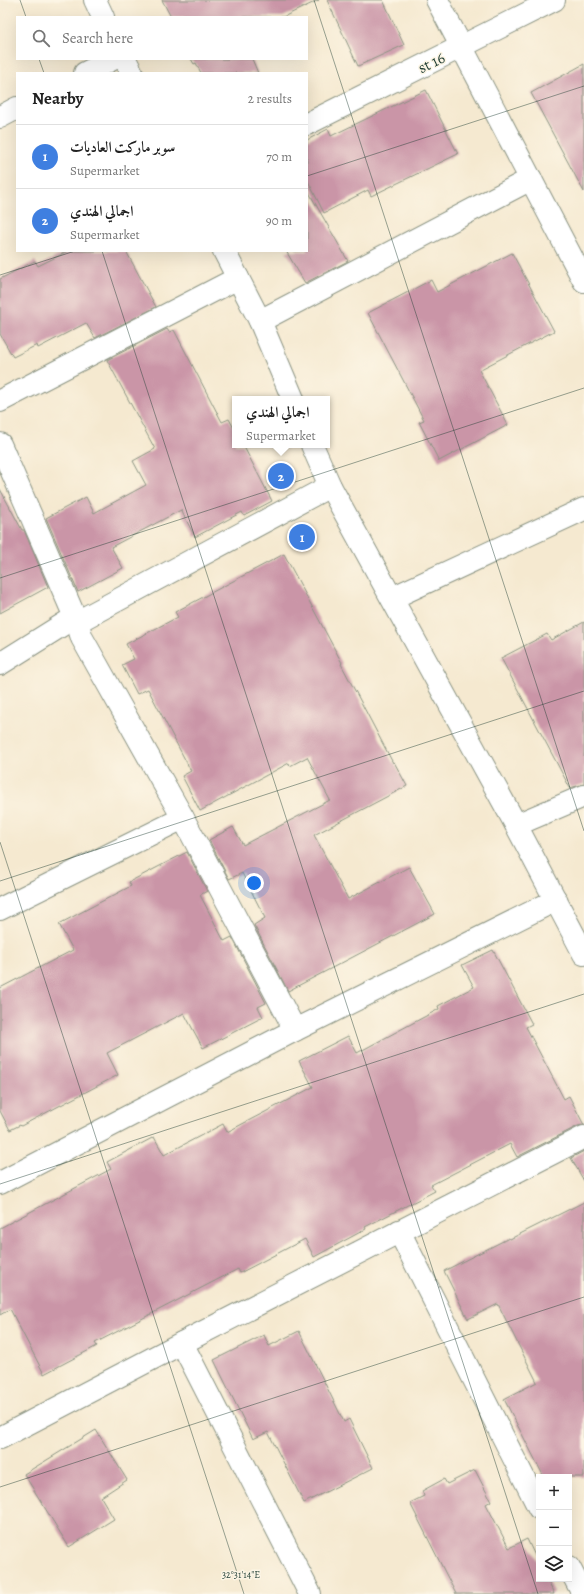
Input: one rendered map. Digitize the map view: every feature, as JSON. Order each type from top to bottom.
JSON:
[{"type":"street","points":[[95,0],[103,16]]},
{"type":"street","points":[[437,0],[531,179],[577,251],[584,281]]},
{"type":"street","name":"st 16","points":[[308,124],[554,0]]},
{"type":"street","points":[[88,72],[111,60]]},
{"type":"street","points":[[126,60],[132,72]]},
{"type":"street","points":[[0,116],[16,108]]},
{"type":"street","points":[[260,321],[531,179]]},
{"type":"street","points":[[225,252],[260,321],[292,396]]},
{"type":"street","points":[[0,401],[238,278]]},
{"type":"street","points":[[0,444],[82,638],[184,818],[295,1030]]},
{"type":"street","points":[[313,448],[330,486],[516,825],[584,954]]},
{"type":"street","points":[[0,664],[67,622],[76,622],[330,486]]},
{"type":"street","points":[[392,598],[584,509]]},
{"type":"street","points":[[516,825],[584,796]]},
{"type":"street","points":[[0,909],[184,818]]},
{"type":"street","points":[[0,1184],[295,1030],[556,900]]},
{"type":"street","points":[[0,1438],[399,1231],[584,1137]]},
{"type":"street","points":[[399,1231],[536,1502]]},
{"type":"street","points":[[182,1343],[310,1594]]},
{"type":"street","points":[[572,1573],[583,1594]]},
{"type":"building","points":[[162,0],[319,0],[285,16],[170,16]]},
{"type":"building","points":[[327,0],[383,0],[404,45],[358,66]]},
{"type":"building","points":[[192,60],[252,60],[258,72],[200,72],[196,63],[194,64]]},
{"type":"building","points":[[584,64],[584,192],[531,93]]},
{"type":"building","points":[[426,90],[458,154],[371,196],[368,190],[324,213],[308,181],[308,139],[328,129],[331,136]]},
{"type":"building","points":[[308,191],[348,261],[305,283],[287,252],[308,252]]},
{"type":"building","points":[[66,252],[127,252],[156,307],[95,338],[86,323],[38,348],[37,345],[13,357],[0,334],[0,279],[35,261],[38,266]]},
{"type":"building","points":[[512,253],[554,331],[479,370],[508,425],[439,461],[419,422],[424,420],[368,313],[431,280],[437,292]]},
{"type":"building","points":[[167,329],[169,332],[174,330],[222,422],[229,419],[232,424],[232,448],[245,448],[272,501],[244,516],[242,512],[195,537],[181,510],[111,547],[123,568],[78,592],[46,518],[86,497],[94,513],[146,485],[133,461],[155,449],[107,360]]},
{"type":"building","points":[[0,489],[22,530],[24,530],[48,587],[0,613]]},
{"type":"building","points":[[284,554],[393,763],[394,762],[407,786],[314,835],[348,899],[409,867],[435,914],[288,991],[254,925],[265,918],[242,873],[229,879],[209,840],[233,827],[243,845],[330,800],[307,757],[290,766],[289,763],[200,811],[182,776],[191,771],[148,689],[137,694],[122,665],[134,659],[126,644],[178,617],[175,612]]},
{"type":"building","points":[[584,622],[584,784],[570,788],[501,658],[547,634],[551,640]]},
{"type":"building","points":[[187,852],[207,891],[200,895],[224,941],[232,937],[266,1003],[258,1007],[263,1017],[203,1048],[184,1013],[107,1053],[118,1075],[21,1126],[20,1125],[10,1130],[0,1111],[0,988],[73,950],[59,924],[131,886],[129,882]]},
{"type":"building","points":[[493,950],[532,1024],[526,1027],[564,1099],[569,1096],[584,1125],[578,1126],[517,1157],[510,1144],[431,1185],[435,1191],[365,1227],[366,1229],[314,1257],[305,1239],[240,1273],[238,1269],[95,1343],[97,1346],[44,1374],[10,1309],[0,1315],[0,1228],[111,1169],[107,1162],[154,1137],[164,1155],[223,1124],[227,1132],[313,1087],[299,1061],[348,1036],[357,1053],[439,1009],[438,1006],[474,987],[462,965]]},
{"type":"building","points":[[584,1151],[584,1181],[571,1158]]},
{"type":"building","points":[[584,1202],[584,1477],[572,1477],[572,1474],[542,1474],[504,1399],[537,1382],[498,1304],[468,1319],[444,1271],[509,1238],[510,1239]]},
{"type":"building","points":[[299,1331],[344,1422],[349,1419],[373,1468],[304,1503],[268,1432],[253,1439],[214,1360],[264,1335],[269,1346]]},
{"type":"building","points":[[96,1430],[127,1480],[101,1497],[114,1519],[69,1547],[24,1474]]},
{"type":"building","points":[[475,1470],[491,1501],[486,1504],[509,1548],[527,1539],[536,1558],[536,1582],[548,1582],[554,1594],[456,1594],[410,1503],[424,1496],[422,1491],[444,1479],[447,1484]]},
{"type":"place","name":"اجمالي الهندي","points":[[281,476]]},
{"type":"place","name":"سوبر ماركت العاديات","points":[[302,537]]}]
